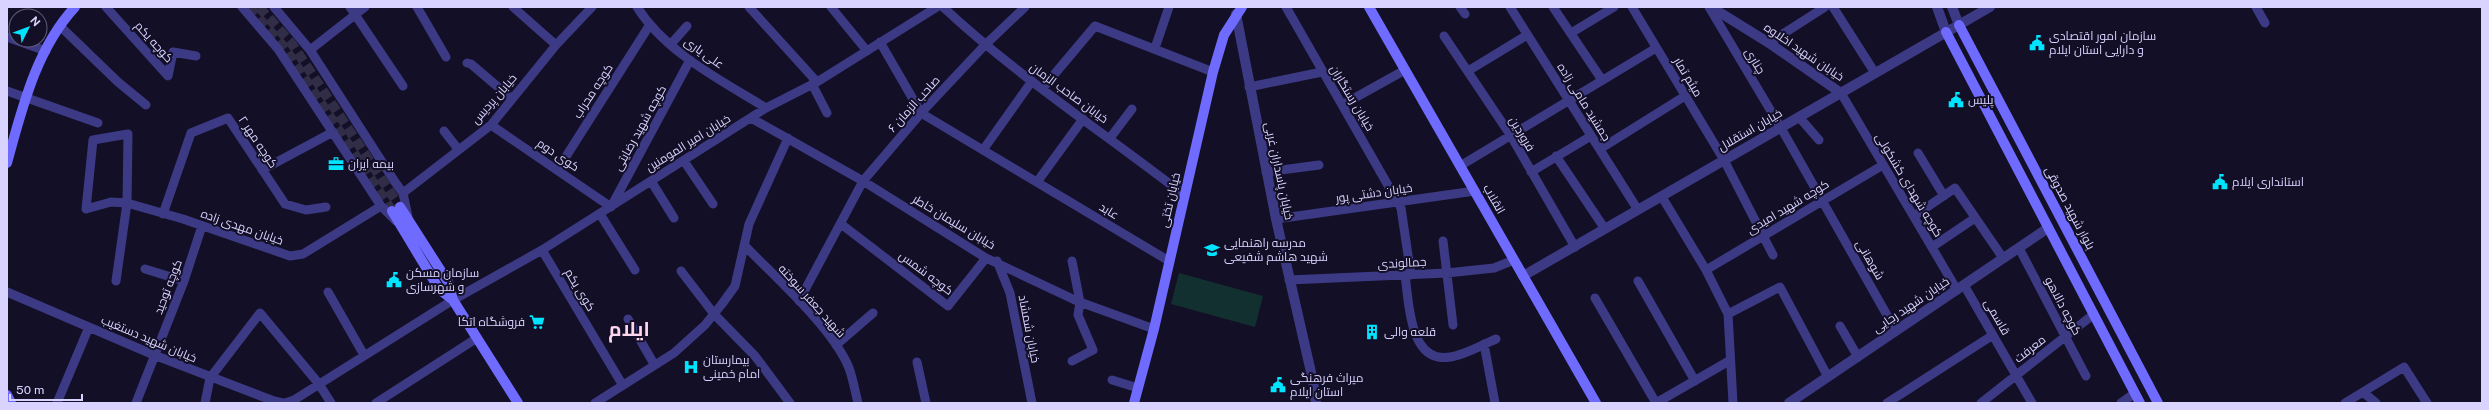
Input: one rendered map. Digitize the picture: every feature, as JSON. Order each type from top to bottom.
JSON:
[{"type":"main road","name":"انقلاب","points":[[1369,7],[1596,403]]},
{"type":"main road","points":[[7,163],[26,97],[46,51],[72,8]]},
{"type":"main road","name":"خیابان تختی","points":[[1134,403],[1154,329],[1213,72],[1224,35],[1239,11]]},
{"type":"main road","name":"بلوار شهید صدوقی","points":[[1959,24],[2158,403]]},
{"type":"main road","points":[[1946,32],[2140,403]]},
{"type":"main road","points":[[396,209],[404,223],[448,282],[453,300],[518,403]]},
{"type":"main road","points":[[7,395],[11,403]]},
{"type":"street","name":"کوچه یکم","points":[[106,7],[168,76],[173,52],[196,56]]},
{"type":"street","points":[[242,7],[278,49],[381,206],[404,223]]},
{"type":"street","points":[[274,7],[310,50],[402,193],[404,223]]},
{"type":"street","points":[[310,50],[353,10],[365,7]]},
{"type":"street","points":[[417,7],[446,57]]},
{"type":"street","points":[[513,7],[556,45]]},
{"type":"street","name":"خیابان پردیس","points":[[402,193],[490,125],[556,45],[591,7]]},
{"type":"street","name":"علی یاری","points":[[637,7],[649,26],[690,60],[766,108]]},
{"type":"street","points":[[749,7],[815,83],[827,113]]},
{"type":"street","points":[[831,7],[866,50]]},
{"type":"street","name":"خیابان امیر المومنین","points":[[453,300],[542,250],[766,108],[815,83],[937,7]]},
{"type":"street","name":"خیابان صاحب الزمان","points":[[943,7],[984,46],[1110,138],[1184,195]]},
{"type":"street","name":"صاحب الزمان ۶","points":[[799,301],[863,181],[921,113],[984,46],[1025,7]]},
{"type":"street","points":[[1155,48],[1169,7]]},
{"type":"street","name":"خیابان رستگاران","points":[[1286,7],[1401,208],[1416,337],[1423,349],[1431,355],[1450,357],[1496,339]]},
{"type":"street","name":"جمشید مامی زاده","points":[[1510,7],[1638,210]]},
{"type":"street","points":[[1553,7],[1602,80]]},
{"type":"street","points":[[1571,33],[1614,7]]},
{"type":"street","name":"میثم تمار","points":[[1632,7],[1724,160],[1773,255]]},
{"type":"street","name":"خیابان شهید اخلاوه","points":[[1710,7],[1769,43],[1841,93]]},
{"type":"street","name":"چناری","points":[[1710,7],[1822,201]]},
{"type":"street","points":[[1769,43],[1825,7]]},
{"type":"street","points":[[1833,7],[1875,73]]},
{"type":"street","points":[[1937,7],[1946,32]]},
{"type":"street","points":[[1952,7],[1959,24]]},
{"type":"street","name":"خیابان استقلال","points":[[1524,276],[1990,7]]},
{"type":"street","points":[[2256,7],[2265,23]]},
{"type":"street","points":[[353,10],[403,86]]},
{"type":"street","name":"خیابان پاسداران غربی","points":[[1239,11],[1249,86],[1289,280],[1313,381],[1316,403]]},
{"type":"street","points":[[60,26],[146,106]]},
{"type":"street","name":"کوچه محراب","points":[[558,169],[649,26]]},
{"type":"street","points":[[671,44],[687,26]]},
{"type":"street","points":[[1042,89],[1095,26],[1155,48],[1213,72]]},
{"type":"street","points":[[1468,71],[1527,35]]},
{"type":"street","name":"فروردین","points":[[1444,36],[1511,136],[1575,247]]},
{"type":"street","points":[[7,37],[46,51]]},
{"type":"street","points":[[880,42],[921,113]]},
{"type":"street","points":[[1460,166],[1656,48]]},
{"type":"street","name":"کوچه شهید رضایتی","points":[[611,207],[690,60]]},
{"type":"street","points":[[467,63],[471,64],[511,98]]},
{"type":"street","points":[[1342,105],[1405,70]]},
{"type":"street","points":[[1249,86],[1322,72]]},
{"type":"street","points":[[983,150],[1032,81]]},
{"type":"street","points":[[7,91],[98,123]]},
{"type":"street","name":"کوچه شهدای کشکولی","points":[[1841,93],[1932,247],[1961,287]]},
{"type":"street","points":[[1600,149],[1685,96]]},
{"type":"street","points":[[1110,138],[1132,109]]},
{"type":"street","name":"عابد","points":[[921,113],[1169,261]]},
{"type":"street","points":[[1799,117],[1819,140]]},
{"type":"street","name":"کوچه مهر ۲","points":[[163,214],[191,133],[228,118],[284,204],[306,210],[326,207]]},
{"type":"street","name":"خیابان سلیمان خاطر","points":[[751,118],[863,181],[986,258],[997,261],[1080,302],[1154,329]]},
{"type":"street","points":[[1037,182],[1083,119]]},
{"type":"street","name":"کوی دوم","points":[[490,125],[558,169],[611,207]]},
{"type":"street","points":[[444,131],[458,150]]},
{"type":"street","points":[[262,170],[333,132]]},
{"type":"street","name":"خیابان مهدی زاده","points":[[126,204],[128,134],[93,140],[86,209],[111,202],[126,204],[202,226],[290,256],[303,254],[381,206]]},
{"type":"street","points":[[1531,172],[1591,136]]},
{"type":"street","points":[[595,403],[622,384],[674,353],[714,314],[735,286],[749,224],[788,138]]},
{"type":"street","points":[[1918,153],[1944,196]]},
{"type":"street","points":[[1556,156],[1605,229]]},
{"type":"street","points":[[684,161],[712,204]]},
{"type":"street","points":[[1266,172],[1319,165]]},
{"type":"street","name":"کوچه شهید امیدی","points":[[1706,270],[1883,165]]},
{"type":"street","points":[[651,181],[674,218]]},
{"type":"street","points":[[1914,216],[1955,188],[2003,258]]},
{"type":"street","name":"خیابان دشتی پور","points":[[1276,219],[1474,191]]},
{"type":"street","points":[[1662,197],[1706,270],[1728,314],[1729,361],[1733,403]]},
{"type":"street","name":"شوهانی","points":[[1822,201],[1896,331]]},
{"type":"street","points":[[116,281],[126,204]]},
{"type":"street","points":[[600,214],[635,270]]},
{"type":"street","points":[[1932,247],[1975,218]]},
{"type":"street","name":"کوچه شمس","points":[[840,224],[948,306],[986,258]]},
{"type":"street","name":"کوچه توحید","points":[[136,403],[184,281],[202,226]]},
{"type":"street","name":"خیابان شهید رجایی","points":[[1789,403],[2048,228]]},
{"type":"street","points":[[1442,241],[1453,325]]},
{"type":"street","name":"شهید جعفر سوخته","points":[[744,245],[799,301],[836,345],[848,367],[858,403]]},
{"type":"street","name":"کوچه دالاهو","points":[[2019,248],[2086,376]]},
{"type":"street","name":"کوی یکم","points":[[542,250],[622,384]]},
{"type":"street","points":[[1072,260],[1080,302],[1078,315],[1093,350],[1072,361]]},
{"type":"street","name":"جمالوندی","points":[[1289,280],[1447,273],[1494,268],[1514,260]]},
{"type":"street","name":"خیابان شمشاد","points":[[997,261],[1010,293],[1032,403]]},
{"type":"street","points":[[146,269],[184,281]]},
{"type":"street","points":[[681,271],[714,314],[755,356],[790,403]]},
{"type":"street","points":[[1638,281],[1695,381]]},
{"type":"street","points":[[1728,314],[1780,287],[1828,377]]},
{"type":"street","name":"قاسمی","points":[[1961,287],[1993,335],[2032,403]]},
{"type":"street","name":"خیابان شهید دستغیب","points":[[7,292],[210,378],[284,403],[319,384],[453,300]]},
{"type":"street","points":[[328,292],[364,355]]},
{"type":"street","points":[[1595,298],[1656,403],[1729,361]]},
{"type":"street","points":[[205,403],[210,378],[260,313],[319,384],[331,403]]},
{"type":"street","points":[[836,345],[873,313]]},
{"type":"street","name":"معرفت","points":[[1981,403],[2094,314]]},
{"type":"street","points":[[628,319],[654,364]]},
{"type":"street","points":[[1840,326],[1858,357]]},
{"type":"street","points":[[56,403],[88,327]]},
{"type":"street","points":[[1887,403],[1993,335]]},
{"type":"street","points":[[376,403],[476,338]]},
{"type":"street","points":[[1484,344],[1495,403]]},
{"type":"street","points":[[917,362],[926,403]]},
{"type":"street","points":[[2345,403],[2404,367],[2427,403]]},
{"type":"street","points":[[1112,380],[1138,388]]},
{"type":"street","points":[[2363,392],[2376,403]]},
{"type":"street","points":[[2122,403],[2135,393]]},
{"type":"green space","points":[[1179,273],[1263,296],[1255,327],[1171,304]]},
{"type":"tunnel","points":[[249,7],[284,47],[392,211]]},
{"type":"tunnel","points":[[259,7],[292,44],[400,207]]},
{"type":"place","name":"سازمان امور اقتصادی و دارایی استان ایلام","points":[[2037,43]]},
{"type":"place","name":"پلیس","points":[[1956,100]]},
{"type":"place","name":"بیمه ایران","points":[[336,164]]},
{"type":"place","name":"استانداری ایلام","points":[[2220,182]]},
{"type":"place","name":"مدرسه راهنمایی شهید هاشم شفیعی","points":[[1212,250]]},
{"type":"place","name":"سازمان مسکن و شهرسازی","points":[[394,280]]},
{"type":"place","name":"فروشگاه اتکا","points":[[537,322]]},
{"type":"place","name":"قلعه والی","points":[[1372,332]]},
{"type":"place","name":"بیمارستان امام خمینی","points":[[691,367]]},
{"type":"place","name":"میراث فرهنگی استان ایلام","points":[[1278,385]]},
{"type":"district","name":"ایلام","points":[[629,329]]}]
